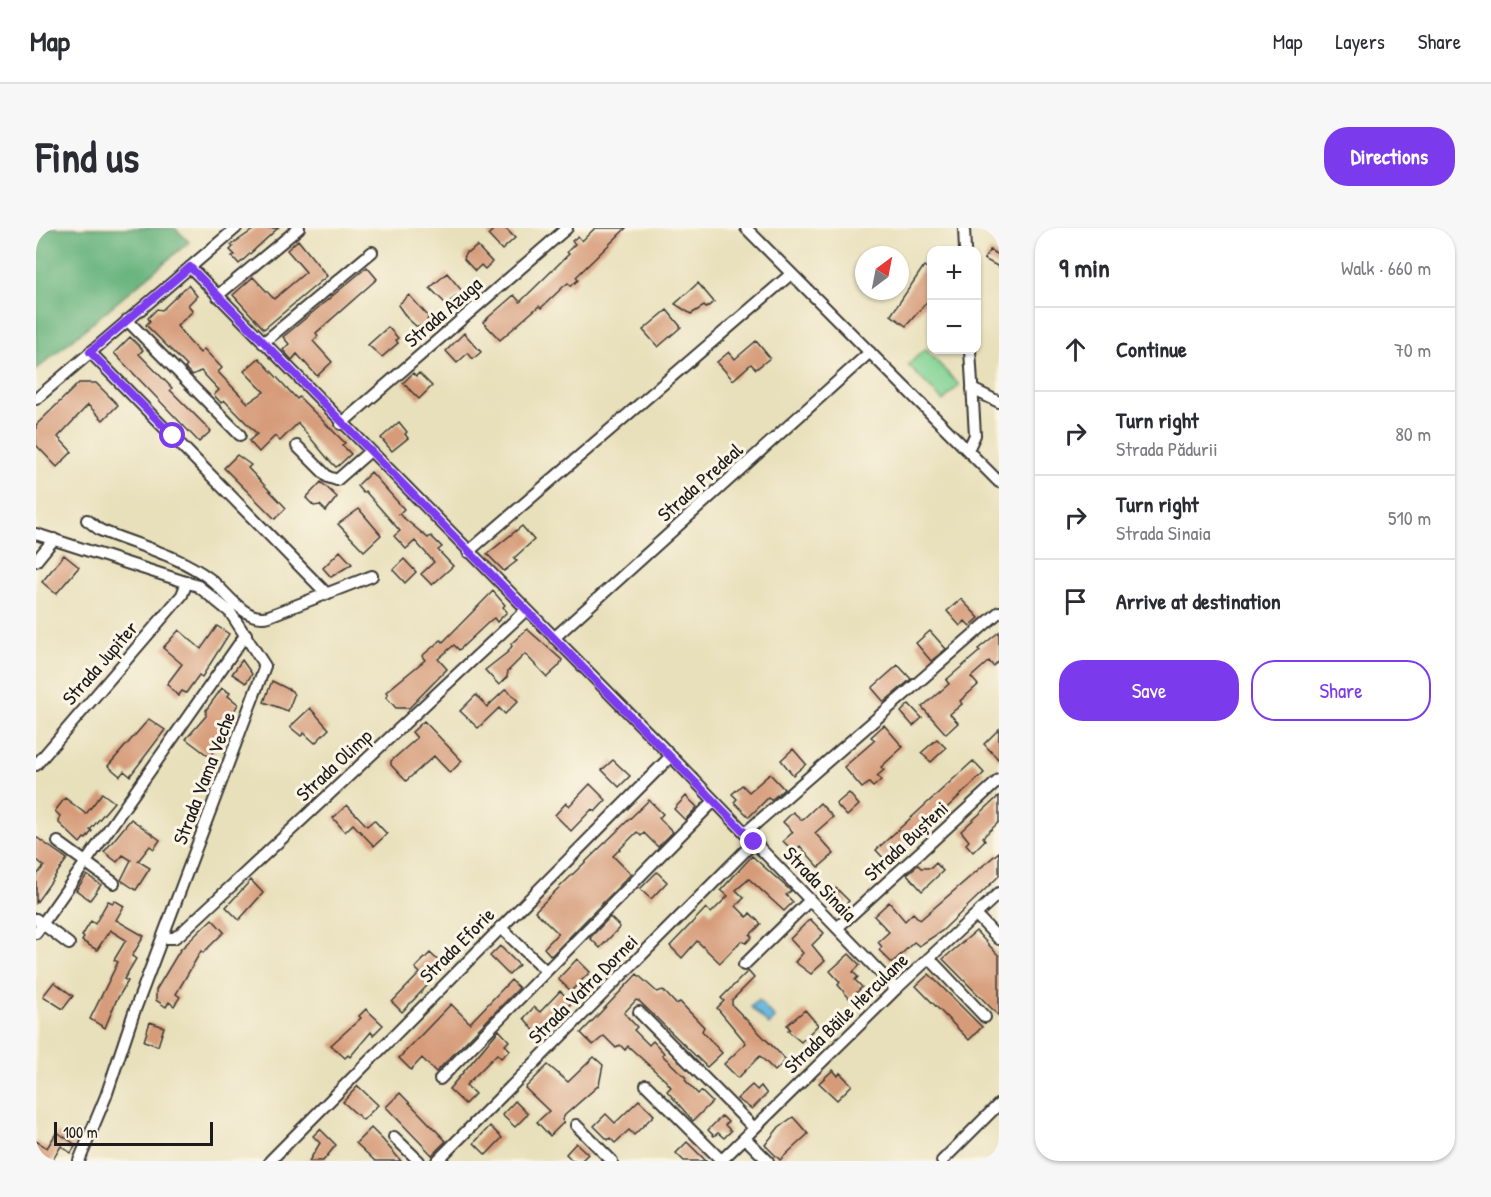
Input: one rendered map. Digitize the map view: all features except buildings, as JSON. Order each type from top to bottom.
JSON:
[{"type":"street","points":[[36,399],[236,228]]},
{"type":"street","points":[[218,296],[298,228]]},
{"type":"street","name":"Strada Azuga","points":[[341,424],[567,228]]},
{"type":"street","points":[[746,228],[999,482]]},
{"type":"street","points":[[964,228],[965,246]]},
{"type":"street","points":[[263,343],[372,252]]},
{"type":"street","name":"Strada Sinaia","points":[[190,267],[341,424],[671,756],[896,989]]},
{"type":"street","points":[[468,552],[791,274]]},
{"type":"street","points":[[127,320],[240,435]]},
{"type":"street","points":[[90,352],[327,594]]},
{"type":"street","name":"Strada Predeal","points":[[554,638],[870,352]]},
{"type":"street","points":[[968,450],[975,435],[970,354]]},
{"type":"street","points":[[972,389],[999,402]]},
{"type":"street","points":[[297,446],[328,477],[337,480],[369,452]]},
{"type":"street","points":[[87,520],[100,530],[201,573],[230,595],[248,614],[257,619],[372,576]]},
{"type":"street","name":"Strada Vama Veche","points":[[36,534],[187,582],[221,603],[246,634],[264,662],[264,671],[162,938],[106,1096],[78,1161]]},
{"type":"street","points":[[36,561],[54,539]]},
{"type":"street","name":"Strada Jupiter","points":[[36,765],[182,595],[187,582]]},
{"type":"street","name":"Strada Olimp","points":[[162,938],[174,938],[180,934],[526,610]]},
{"type":"street","points":[[745,833],[999,612]]},
{"type":"street","points":[[69,944],[38,925],[86,862],[246,634]]},
{"type":"street","name":"Strada Eforie","points":[[270,1161],[671,756]]},
{"type":"street","name":"Strada Bușteni","points":[[837,928],[999,780]]},
{"type":"street","points":[[440,1079],[714,801]]},
{"type":"street","points":[[58,842],[114,883]]},
{"type":"street","name":"Strada Vatra Dornei","points":[[437,1161],[754,842]]},
{"type":"street","name":"Strada Băile Herculane","points":[[721,1161],[896,989],[999,893]]},
{"type":"street","points":[[744,965],[810,900]]},
{"type":"street","points":[[976,915],[999,939]]},
{"type":"street","points":[[500,927],[546,971]]},
{"type":"street","points":[[929,958],[985,1017]]},
{"type":"street","points":[[639,1012],[754,1128]]},
{"type":"street","points":[[646,1085],[721,1161]]},
{"type":"street","points":[[942,1161],[999,1104]]},
{"type":"street","points":[[576,1125],[612,1161]]},
{"type":"street","points":[[394,1137],[419,1161]]},
{"type":"street","points":[[744,1138],[768,1161]]},
{"type":"green space","points":[[36,228],[175,228],[189,242],[36,370]]},
{"type":"green space","points":[[925,349],[927,354],[930,354],[959,385],[943,401],[908,365]]},
{"type":"water","points":[[758,1000],[775,1018],[769,1025],[751,1007]]},
{"type":"route","points":[[173,436],[90,352],[190,267],[754,842]]}]
